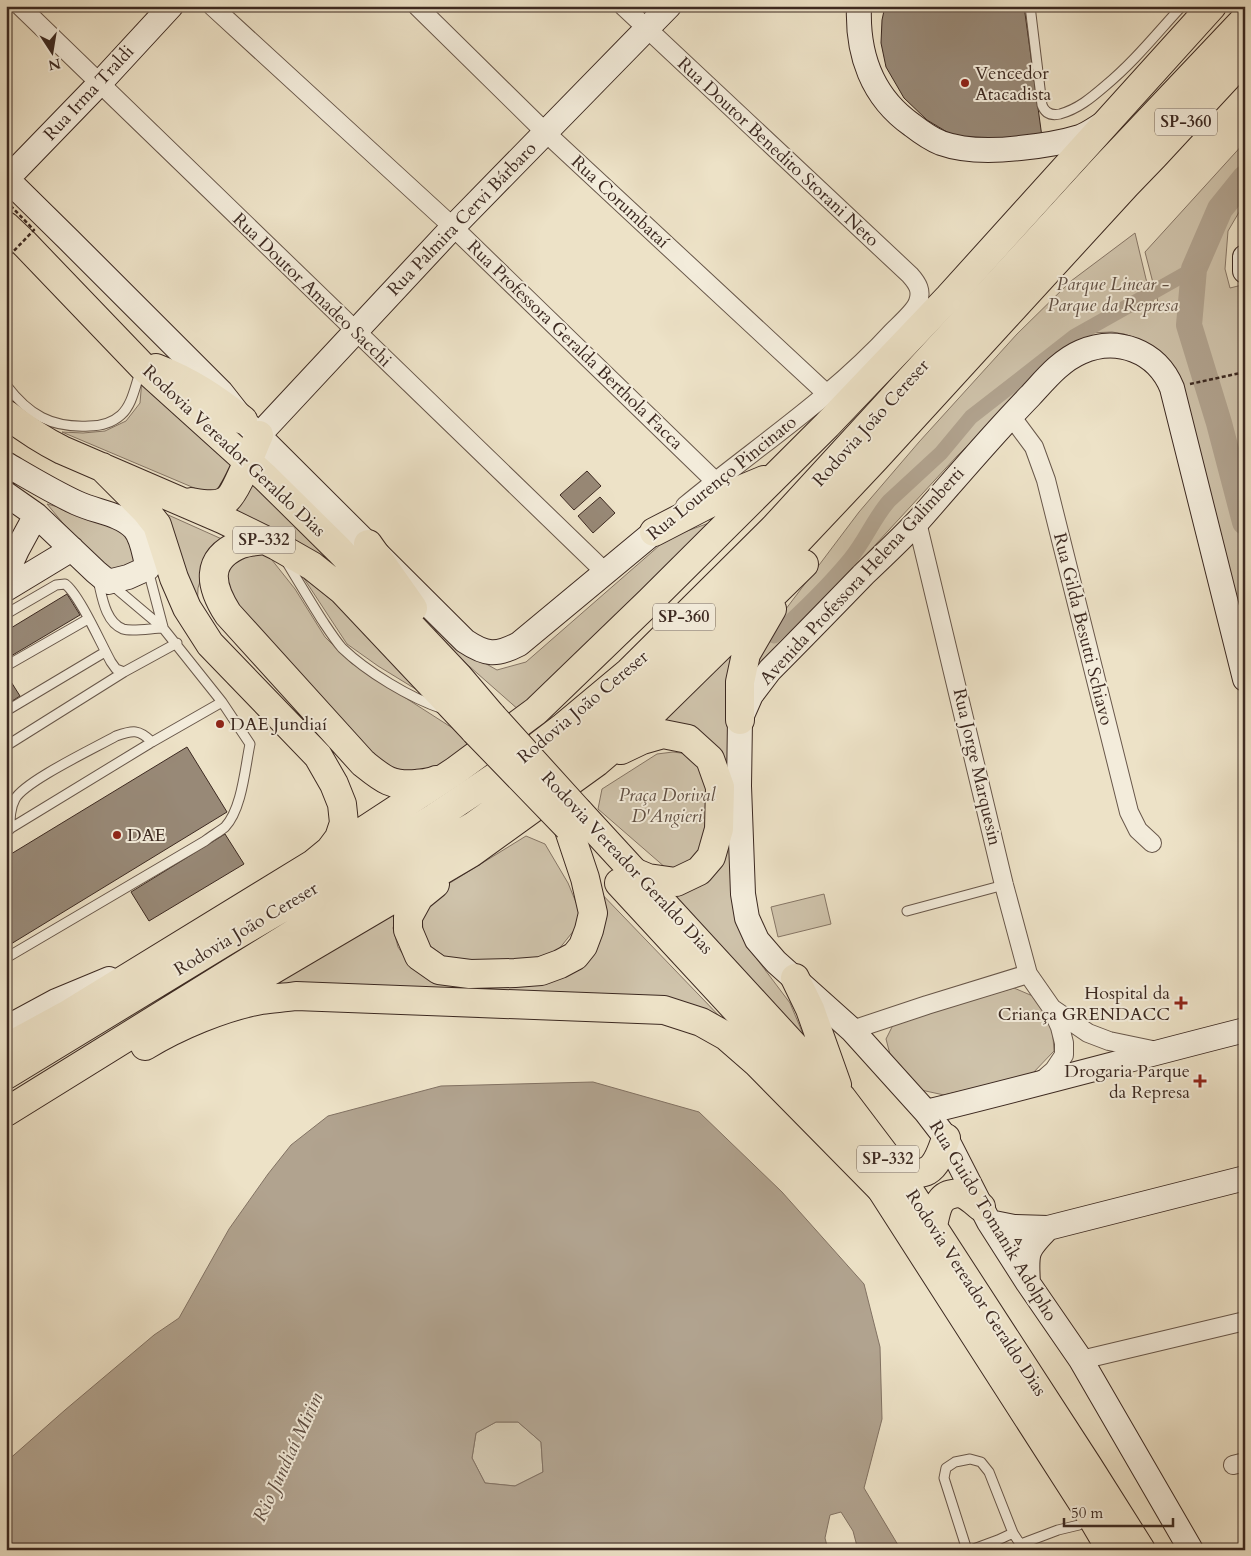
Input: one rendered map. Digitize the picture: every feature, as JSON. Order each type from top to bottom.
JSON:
[{"type":"main road","points":[[6,1048],[70,1013],[313,864],[455,771],[536,711],[777,475],[949,298],[1212,6]]},
{"type":"main road","name":"Rodovia João Cereser","points":[[6,1075],[226,940],[434,818],[547,740],[622,678],[775,527],[1106,166],[1245,19]]},
{"type":"main road","name":"Rodovia João Cereser","points":[[6,1112],[343,904],[475,825],[561,764],[667,671],[791,548],[1245,58]]},
{"type":"main road","points":[[1154,156],[1245,76]]},
{"type":"main road","name":"Rodovia Vereador Geraldo Dias","points":[[6,226],[142,366],[247,460],[339,550],[458,676],[475,721]]},
{"type":"main road","points":[[142,366],[155,368],[177,376],[213,397],[251,427],[247,460],[227,501],[215,505],[179,501]]},
{"type":"main road","name":"Rodovia Vereador Geraldo Dias","points":[[6,414],[40,439],[56,435],[102,467],[271,543],[312,566],[342,590],[573,819],[636,873],[842,1098],[892,1164],[1141,1550]]},
{"type":"main road","points":[[740,720],[740,682],[746,654],[773,606],[804,564],[875,459]]},
{"type":"main road","points":[[102,467],[146,511],[156,525],[186,608],[210,644],[318,756],[334,784],[342,804],[344,823],[339,838],[330,850],[313,864]]},
{"type":"main road","points":[[654,532],[716,500],[777,475]]},
{"type":"main road","points":[[271,543],[243,543],[230,549],[219,560],[214,572],[214,585],[219,600],[228,614],[363,763],[383,779],[398,785],[430,783],[455,771]]},
{"type":"main road","points":[[368,544],[458,676]]},
{"type":"main road","points":[[573,819],[593,913],[583,946],[575,956],[541,971],[470,974],[439,970],[418,956],[408,930],[408,917],[419,897],[471,853],[598,762],[641,724],[804,564]]},
{"type":"main road","points":[[598,762],[642,740],[662,734],[688,739],[710,760],[720,787],[719,829],[711,858],[699,871],[676,882],[648,878],[636,873]]},
{"type":"main road","name":"Rodovia Vereador Geraldo Dias","points":[[573,819],[688,959],[780,1057],[828,1113],[881,1190],[1111,1550]]},
{"type":"main road","points":[[6,1123],[93,1077],[471,853]]},
{"type":"main road","points":[[795,978],[810,1009],[842,1098]]},
{"type":"main road","points":[[166,1033],[219,1012],[260,1000],[296,996],[664,1010],[700,1022],[726,1036],[757,1063],[881,1190]]},
{"type":"main road","points":[[892,1164],[907,1172],[917,1173],[928,1170],[935,1164],[946,1138]]},
{"type":"main road","points":[[933,1226],[939,1204],[949,1194],[959,1193],[966,1195],[985,1215]]},
{"type":"main road","points":[[1061,1469],[1079,1525],[1090,1550]]},
{"type":"street","name":"Rua Doutor Amadeo Sacchi","points":[[20,6],[605,572]]},
{"type":"street","name":"Rua Irma Traldi","points":[[7,186],[171,6]]},
{"type":"street","name":"Rua Professora Geralda Berthola Facca","points":[[212,6],[453,227],[715,481]]},
{"type":"street","name":"Rua Corumbataí","points":[[417,6],[545,132],[827,394]]},
{"type":"street","name":"Rua Doutor Benedito Storani Neto","points":[[623,6],[910,275],[917,283],[920,293],[918,305]]},
{"type":"street","name":"Rua Palmira Cervi Bárbaro","points":[[251,427],[355,331],[453,227],[669,6]]},
{"type":"street","points":[[859,6],[858,22],[861,45],[876,88],[887,103],[902,118],[922,133],[942,143],[972,150],[1004,150],[1032,147],[1081,136],[1109,121]]},
{"type":"street","points":[[7,186],[221,392],[251,427],[368,544]]},
{"type":"street","points":[[1245,257],[1245,270]]},
{"type":"street","name":"Rua Lourenço Pincinato","points":[[368,544],[465,641],[478,649],[488,652],[499,652],[519,644],[715,481],[827,394],[870,356],[918,305]]},
{"type":"street","name":"Avenida Professora Helena Galimberti","points":[[743,867],[740,720],[751,695],[770,670],[917,522],[1011,416],[1059,366],[1069,358],[1090,348],[1123,346],[1136,350],[1152,360],[1167,375],[1172,388],[1245,679]]},
{"type":"street","name":"Rua Gilda Besutti Schiavo","points":[[1011,416],[1034,447],[1046,480],[1129,812],[1138,830],[1152,843]]},
{"type":"street","points":[[6,464],[79,504],[124,520],[140,535],[148,568],[128,577],[102,577],[36,515],[6,494]]},
{"type":"street","points":[[6,574],[36,515]]},
{"type":"street","name":"Rua Jorge Marquesin","points":[[917,522],[1004,885],[1028,974],[1051,1007],[1064,1042],[1064,1055],[1054,1070],[1037,1085]]},
{"type":"street","points":[[6,589],[72,549]]},
{"type":"street","name":"Rua Guido Tomanik Adolpho","points":[[743,867],[747,918],[757,940],[776,962],[852,1030],[926,1112],[946,1138],[985,1215],[1028,1283],[1081,1360],[1191,1550]]},
{"type":"street","points":[[6,1028],[56,1001],[161,957]]},
{"type":"street","points":[[852,1030],[1028,974]]},
{"type":"street","name":"Rua Jorge Marquesin","points":[[1051,1007],[1088,1033],[1109,1041],[1160,1052]]},
{"type":"street","points":[[926,1112],[1245,1030]]},
{"type":"street","points":[[985,1215],[1014,1228],[1048,1228],[1245,1178]]},
{"type":"street","points":[[1028,1283],[1027,1256],[1032,1243],[1048,1228]]},
{"type":"street","points":[[1081,1360],[1245,1321]]},
{"type":"lane","points":[[1030,6],[1042,105],[1044,111],[1056,115],[1083,105],[1121,73],[1146,48],[1180,7]]},
{"type":"lane","points":[[6,385],[16,398],[36,414],[56,435],[71,427],[98,426],[113,421],[122,415],[131,402],[142,366]]},
{"type":"lane","points":[[271,543],[341,647],[379,676],[424,703],[475,721]]},
{"type":"lane","points":[[148,568],[163,628]]},
{"type":"lane","points":[[102,577],[104,605],[114,622],[123,629],[163,628]]},
{"type":"lane","points":[[6,958],[205,841],[225,826],[237,805],[250,744],[222,702],[177,643],[163,628],[102,577]]},
{"type":"lane","points":[[6,614],[56,585],[65,584],[71,588],[116,669],[124,672]]},
{"type":"lane","points":[[6,666],[88,619]]},
{"type":"lane","points":[[6,746],[124,672],[177,643]]},
{"type":"lane","points":[[6,711],[105,652]]},
{"type":"lane","points":[[8,830],[152,742],[222,702]]},
{"type":"lane","points":[[8,830],[14,801],[20,792],[44,776],[128,731],[137,731],[144,734],[152,742]]},
{"type":"lane","points":[[907,911],[1004,885]]},
{"type":"lane","points":[[1013,1533],[969,1550],[944,1478],[946,1468],[955,1462],[970,1459],[981,1462],[989,1472],[1013,1533],[1022,1547],[1058,1530],[1079,1525]]},
{"type":"path","points":[[6,258],[34,230],[7,186]]},
{"type":"path","points":[[1190,384],[1245,372]]},
{"type":"green space","name":"Parque Linear - Parque da Represa","points":[[1245,142],[1245,202],[1228,231],[1225,269],[1230,288],[1242,285],[1245,298],[1245,676],[1163,366],[1136,338],[1112,332],[1089,333],[1073,342],[1040,368],[1006,408],[957,456],[750,681],[755,650],[859,512],[919,442],[1017,334],[1071,281],[1135,233],[1146,279],[1155,306],[1159,306],[1145,252]]},
{"type":"green space","points":[[142,379],[229,457],[234,473],[214,493],[199,490],[62,432],[105,431],[126,421],[140,403]]},
{"type":"green space","points":[[254,476],[357,583],[222,510]]},
{"type":"green space","points":[[47,504],[118,523],[133,533],[136,557],[128,568],[113,571],[97,564]]},
{"type":"green space","points":[[146,505],[224,540],[206,562],[198,588],[197,620]]},
{"type":"green space","points":[[739,512],[520,711],[444,644],[417,600],[465,652],[497,670],[526,662],[668,538]]},
{"type":"green space","points":[[249,553],[268,555],[295,589],[325,637],[351,663],[454,729],[478,754],[416,776],[383,765],[242,621],[231,600],[227,578],[228,571],[233,562]]},
{"type":"green space","points":[[303,577],[349,614],[427,696],[378,666],[347,644]]},
{"type":"green space","points":[[742,644],[737,905],[747,946],[790,1003],[806,1041],[668,897],[727,839],[696,732],[661,719]]},
{"type":"green space","name":"Praça Dorival D'Angieri","points":[[673,752],[688,754],[710,779],[713,850],[674,875],[598,809],[602,789],[657,754]]},
{"type":"green space","points":[[526,836],[545,844],[568,883],[580,912],[575,929],[559,949],[537,959],[473,961],[448,959],[429,945],[423,930],[422,915],[432,894]]},
{"type":"green space","points":[[595,887],[725,1022],[264,986],[398,911],[393,928],[398,947],[412,968],[434,979],[582,967],[600,941],[603,914]]},
{"type":"green space","points":[[824,894],[831,924],[778,937],[771,907]]},
{"type":"green space","points":[[1014,988],[1035,997],[1052,1023],[1054,1051],[1031,1075],[944,1095],[921,1090],[891,1058],[886,1039],[895,1021]]},
{"type":"green space","points":[[496,1422],[518,1422],[541,1442],[543,1472],[515,1486],[485,1483],[472,1458],[476,1433]]},
{"type":"water","points":[[593,1082],[699,1112],[782,1192],[864,1284],[880,1347],[882,1419],[864,1488],[898,1545],[899,1550],[858,1550],[853,1531],[841,1512],[830,1515],[825,1538],[828,1550],[6,1550],[6,1462],[154,1335],[179,1318],[229,1229],[291,1145],[328,1116],[441,1086]],"holes":[[[496,1422],[518,1422],[541,1442],[543,1472],[515,1486],[485,1483],[472,1458],[476,1433]]]},
{"type":"building","name":"Vencedor Atacadista","points":[[885,6],[1024,6],[1042,137],[996,142],[957,138],[927,120],[904,98],[886,67],[881,43]]},
{"type":"building","points":[[587,471],[601,486],[574,510],[560,495]]},
{"type":"building","points":[[600,497],[615,513],[593,533],[578,516]]},
{"type":"building","points":[[67,594],[80,615],[6,659],[6,631]]},
{"type":"building","points":[[8,677],[20,696],[6,705],[6,679]]},
{"type":"building","name":"DAE","points":[[187,747],[227,812],[6,947],[6,857]]},
{"type":"building","points":[[225,834],[244,864],[149,921],[131,892]]},
{"type":"waterway","name":"Rio Jundiaí Mirim","points":[[1245,178],[1220,209],[1194,269],[1189,325],[1219,423],[1245,522]]},
{"type":"waterway","points":[[774,636],[804,608],[850,559],[889,501],[941,453],[971,417],[1075,336],[1194,269]]},
{"type":"place","name":"Vencedor Atacadista","points":[[965,83]]},
{"type":"place","name":"DAE Jundiaí","points":[[220,724]]},
{"type":"place","name":"DAE","points":[[117,835]]},
{"type":"place","name":"Hospital da Criança GRENDACC","points":[[1181,1003]]},
{"type":"place","name":"Drogaria Parque da Represa","points":[[1200,1081]]}]
